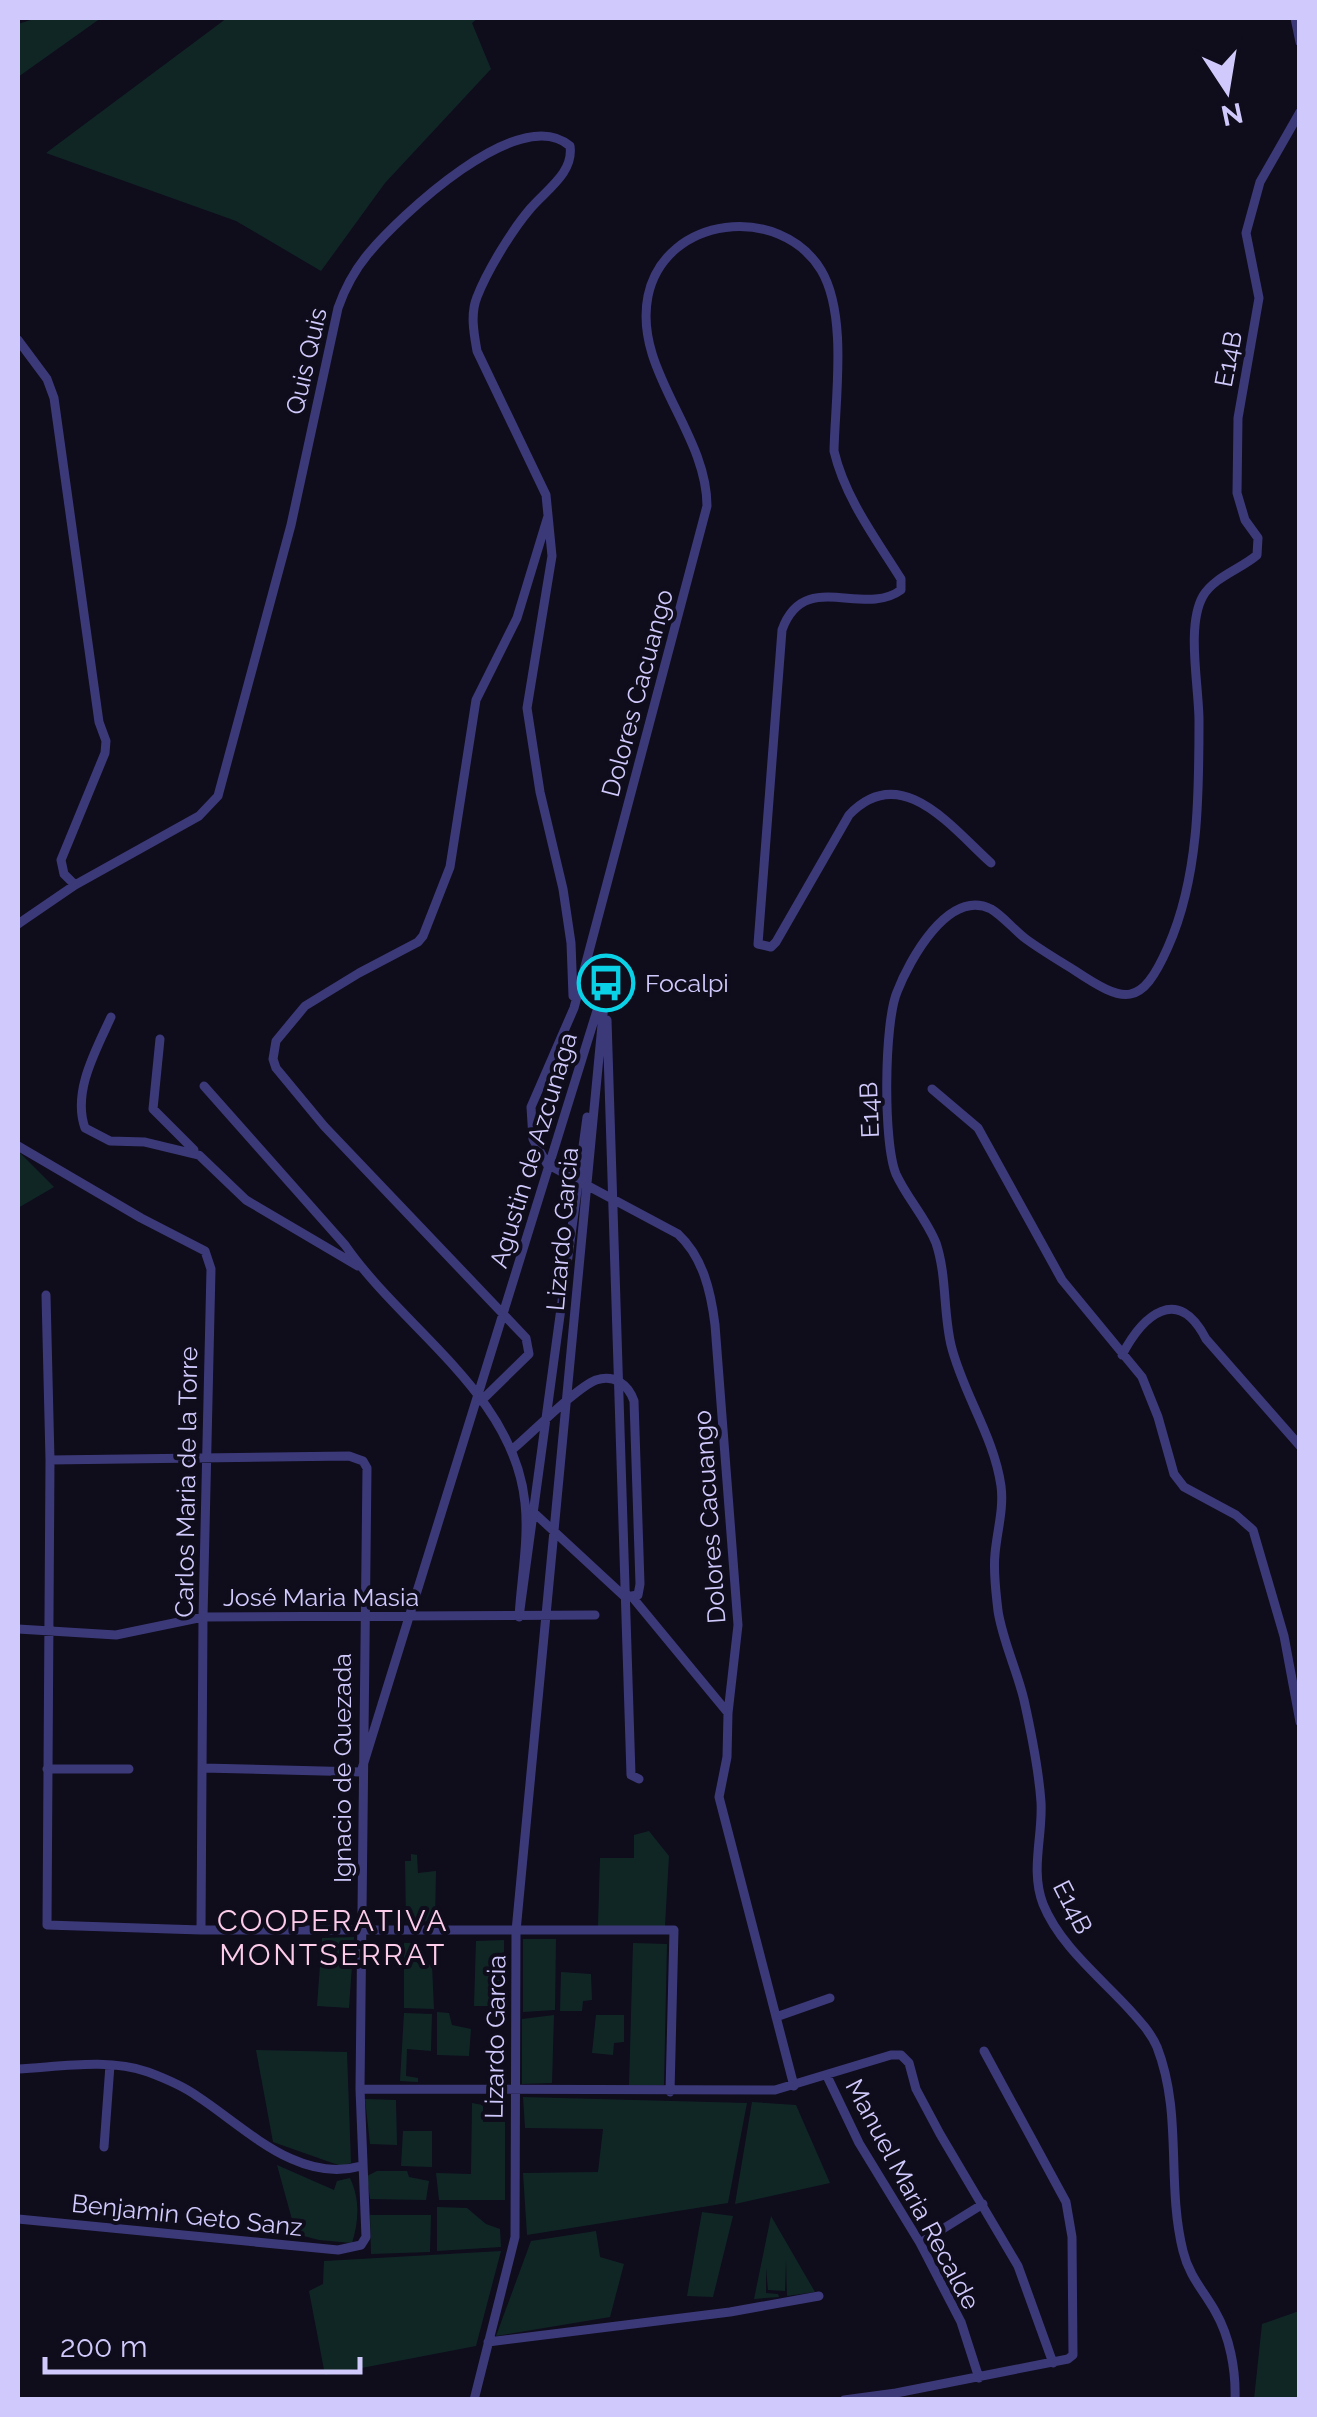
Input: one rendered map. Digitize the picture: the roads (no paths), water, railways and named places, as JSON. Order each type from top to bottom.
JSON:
[{"type":"street","points":[[1295,18],[1300,42]]},
{"type":"street","name":"E14B","points":[[1235,2400],[1229,2342],[1215,2311],[1192,2280],[1178,2228],[1172,2193],[1173,2116],[1156,2045],[1137,2018],[1076,1955],[1054,1926],[1036,1876],[1040,1796],[1024,1701],[1000,1620],[995,1581],[1001,1488],[989,1439],[952,1350],[943,1264],[932,1234],[898,1179],[891,1160],[887,1050],[894,999],[905,975],[932,930],[951,913],[973,906],[990,908],[1027,940],[1106,992],[1124,996],[1140,991],[1152,978],[1168,945],[1183,898],[1196,825],[1199,715],[1195,624],[1199,602],[1210,586],[1257,554],[1259,546],[1237,493],[1238,418],[1259,298],[1248,246],[1249,214],[1260,182],[1300,112]]},
{"type":"street","name":"Quis Quis","points":[[18,924],[75,884],[199,816],[218,796],[291,526],[338,308],[356,271],[410,208],[468,164],[505,145],[550,136],[561,138],[570,146],[572,158],[567,169],[520,222],[476,298],[473,332],[477,351],[546,495],[549,513],[552,556],[527,708],[572,943],[574,1008]]},
{"type":"street","name":"Dolores Cacuango","points":[[794,2086],[720,1798],[728,1756],[728,1714],[738,1624],[712,1304],[706,1277],[684,1239],[549,1165],[534,1139],[531,1107],[574,1008],[706,506],[704,472],[653,354],[646,328],[654,277],[669,257],[712,228],[750,225],[779,232],[800,246],[820,270],[832,297],[836,325],[834,452],[838,469],[901,579],[901,590],[887,598],[818,598],[795,606],[788,615],[782,630],[757,938],[764,947],[776,942],[849,815],[857,806],[881,794],[902,794],[927,806],[991,864]]},
{"type":"street","points":[[18,340],[48,379],[54,398],[99,722],[106,742],[101,764],[61,860],[64,874],[75,884]]},
{"type":"street","name":"Lizardo Garcia","points":[[479,1399],[529,1354],[526,1338],[324,1126],[276,1068],[274,1049],[281,1033],[305,1006],[424,936],[450,867],[476,700],[517,618],[549,513]]},
{"type":"street","name":"Lizardo Garcia","points":[[518,1617],[529,1508],[582,1183],[606,983]]},
{"type":"street","name":"Agustin de Azcunaga","points":[[361,1772],[606,983]]},
{"type":"street","name":"Agustin de Azcunaga","points":[[606,983],[629,1598],[630,1775],[639,1778]]},
{"type":"street","points":[[111,1017],[88,1071],[80,1113],[85,1128],[110,1141],[145,1142],[200,1155]]},
{"type":"street","points":[[160,1039],[153,1109],[246,1200],[360,1268]]},
{"type":"street","name":"Lizardo Garcia","points":[[204,1086],[479,1399],[514,1448],[529,1508]]},
{"type":"street","points":[[932,1089],[978,1128],[1062,1280],[1142,1377],[1174,1474],[1184,1486],[1253,1530],[1284,1636],[1300,1722]]},
{"type":"street","name":"Carlos Maria de la Torre","points":[[18,1146],[205,1251],[211,1269],[201,1930]]},
{"type":"street","name":"Lizardo Garcia","points":[[474,2400],[515,2237],[516,1932],[566,1404],[582,1183]]},
{"type":"street","points":[[46,1295],[50,1460],[47,1925],[201,1930],[674,1930],[670,2092]]},
{"type":"street","points":[[1122,1355],[1134,1332],[1151,1315],[1167,1308],[1182,1311],[1198,1323],[1217,1352],[1300,1446]]},
{"type":"street","points":[[514,1448],[591,1382],[600,1378],[626,1386],[634,1401],[640,1584],[638,1594],[629,1598]]},
{"type":"street","name":"Ignacio de Quezada","points":[[206,1459],[348,1456],[363,1460],[367,1468],[360,2089],[366,2237],[362,2245],[352,2250]]},
{"type":"street","points":[[50,1460],[206,1459]]},
{"type":"street","points":[[529,1508],[629,1598],[728,1714]]},
{"type":"street","name":"José Maria Masia","points":[[18,1629],[116,1635],[203,1617],[594,1615]]},
{"type":"street","points":[[203,1768],[361,1772]]},
{"type":"street","points":[[47,1769],[129,1769]]},
{"type":"street","points":[[776,2016],[830,1998]]},
{"type":"street","points":[[844,2400],[1068,2359],[1075,2349],[1072,2237],[1066,2202],[984,2051]]},
{"type":"street","points":[[828,2076],[891,2055],[906,2059],[925,2106],[1020,2273],[1053,2362]]},
{"type":"street","points":[[18,2069],[110,2064],[146,2071],[194,2093],[265,2146],[294,2159],[342,2172],[361,2166]]},
{"type":"street","points":[[104,2147],[110,2064]]},
{"type":"street","name":"Manuel Maria Recalde","points":[[360,2089],[775,2090],[828,2076],[859,2143],[920,2243],[961,2322],[979,2378]]},
{"type":"street","points":[[920,2243],[984,2204]]},
{"type":"street","name":"Benjamin Geto Sanz","points":[[18,2219],[352,2250]]},
{"type":"street","points":[[488,2342],[730,2312],[820,2296]]},
{"type":"place","name":"Focalpi","points":[[606,983]]},
{"type":"district","name":"COOPERATIVA MONTSERRAT","points":[[333,1938]]}]
